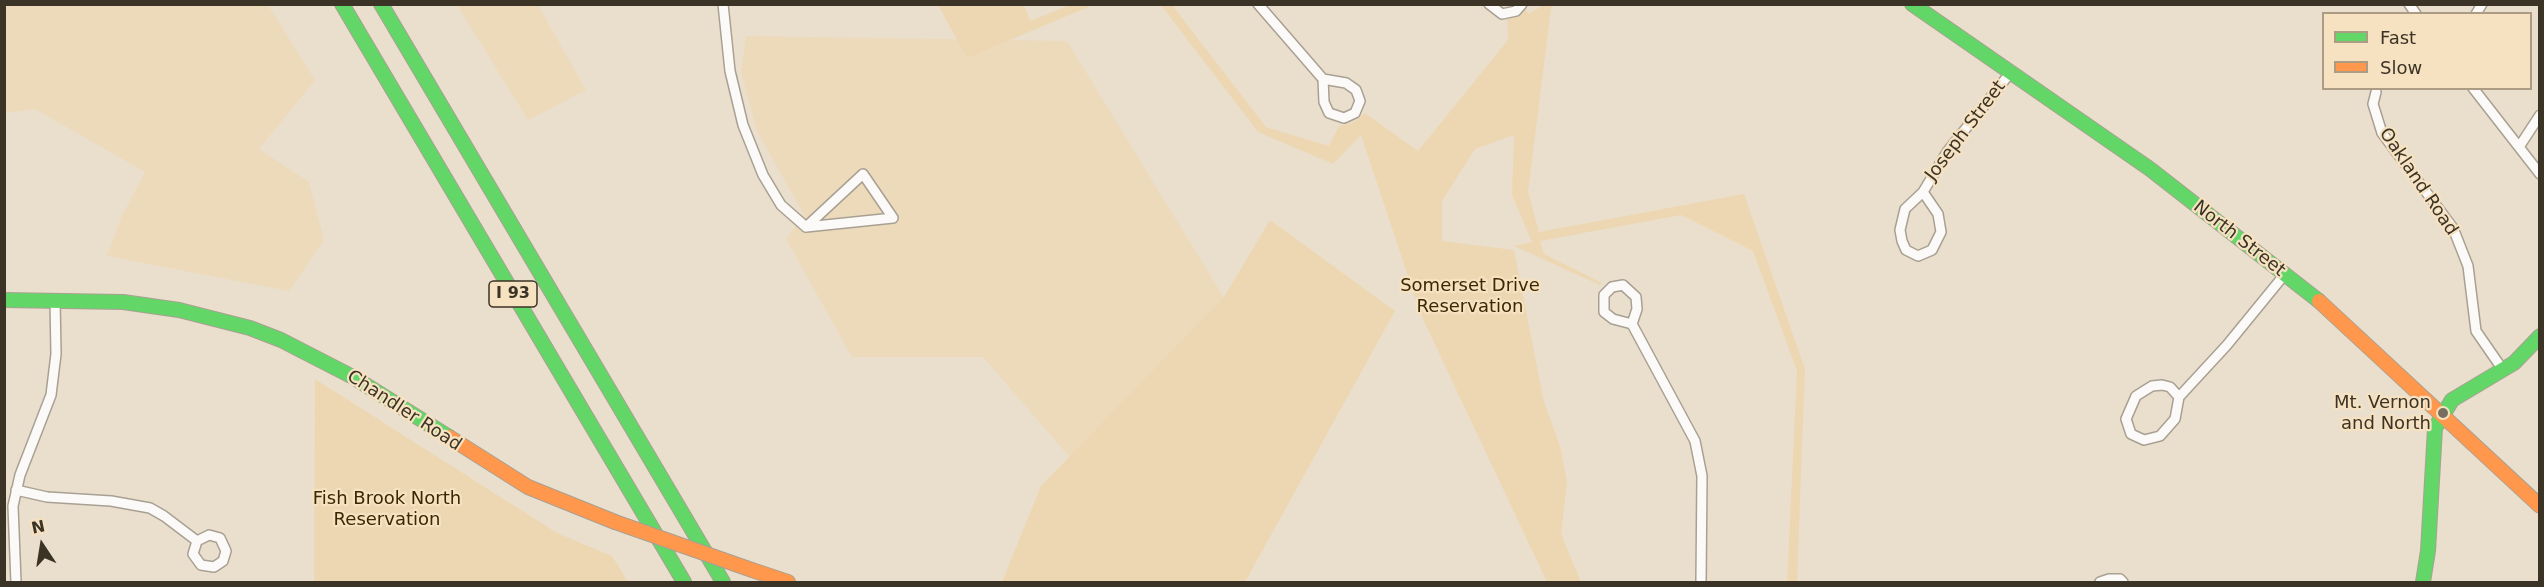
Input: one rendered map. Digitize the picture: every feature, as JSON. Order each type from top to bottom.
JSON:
[{"type":"main road","name":"I 93","points":[[342,4],[684,582]]},
{"type":"main road","name":"I 93","points":[[381,4],[723,582]]},
{"type":"main road","name":"North Street","points":[[1912,4],[2150,169],[2285,274],[2336,315],[2540,506]]},
{"type":"main road","name":"Chandler Road","points":[[4,300],[123,302],[179,310],[250,328],[281,340],[353,378],[528,487],[615,522],[788,582]]},
{"type":"main road","points":[[2423,582],[2428,551],[2435,428],[2452,400],[2514,363],[2540,336]]},
{"type":"street","points":[[723,4],[730,71],[750,146],[781,205],[806,227],[893,219],[863,174],[806,227]]},
{"type":"street","points":[[1258,4],[1323,79],[1353,87],[1360,101],[1355,113],[1340,118],[1329,113],[1324,102],[1323,79]]},
{"type":"street","points":[[1489,4],[1494,11],[1502,14],[1516,11],[1522,4]]},
{"type":"street","name":"Joseph Street","points":[[1923,192],[1938,214],[1941,232],[1932,250],[1918,256],[1906,250],[1901,224],[1905,209],[1923,192],[1947,152],[2011,72]]},
{"type":"street","points":[[2475,90],[2540,174]]},
{"type":"street","name":"Oakland Road","points":[[2376,92],[2373,104],[2382,133],[2453,228],[2468,266],[2476,331],[2503,370]]},
{"type":"street","points":[[2518,147],[2540,115]]},
{"type":"street","points":[[2179,398],[2170,387],[2162,385],[2152,386],[2136,396],[2126,419],[2131,434],[2144,440],[2160,436],[2175,419],[2179,398],[2227,345],[2285,274]]},
{"type":"street","points":[[1632,324],[1637,309],[1636,297],[1623,285],[1612,287],[1604,296],[1604,312],[1613,319],[1632,324],[1681,412],[1697,450],[1703,494],[1701,582]]},
{"type":"street","points":[[16,582],[13,526],[16,490],[51,395],[56,354],[55,300]]},
{"type":"street","points":[[16,490],[47,497],[142,506],[164,516],[197,541]]},
{"type":"street","points":[[2100,582],[2109,579],[2123,582]]},
{"type":"shaded area","points":[[4,5],[268,5],[315,80],[259,149],[309,182],[324,240],[289,291],[107,256],[121,218],[145,172],[35,109],[5,113]]},
{"type":"shaded area","points":[[457,5],[538,5],[586,90],[528,120]]},
{"type":"shaded area","points":[[746,36],[1067,41],[1224,298],[1073,461],[983,357],[852,357],[786,239],[804,215],[757,131],[741,72]]},
{"type":"green space","points":[[938,5],[1024,5],[1030,21],[1070,5],[1093,5],[967,58]]},
{"type":"green space","name":"Somerset Drive Reservation","points":[[1161,5],[1172,5],[1266,127],[1329,146],[1339,126],[1354,122],[1365,113],[1418,151],[1508,40],[1507,19],[1517,16],[1524,8],[1529,14],[1543,5],[1556,5],[1551,8],[1528,192],[1539,232],[1744,194],[1805,369],[1797,582],[1787,582],[1797,371],[1753,251],[1681,215],[1540,241],[1544,254],[1602,283],[1600,285],[1514,246],[1532,242],[1512,195],[1514,135],[1475,149],[1442,201],[1442,241],[1514,250],[1544,402],[1560,446],[1567,482],[1561,534],[1581,582],[1547,582],[1421,315],[1361,135],[1333,164],[1258,132]]},
{"type":"green space","points":[[1270,220],[1395,311],[1245,582],[1002,582],[1041,486],[1224,297]]},
{"type":"green space","name":"Fish Brook North Reservation","points":[[315,379],[557,533],[612,556],[628,582],[314,582]]},
{"type":"traffic: fast","points":[[342,4],[684,582]]},
{"type":"traffic: fast","points":[[381,4],[723,582]]},
{"type":"traffic: fast","points":[[1912,4],[2150,169],[2319,301]]},
{"type":"traffic: fast","points":[[4,300],[123,302],[179,310],[250,328],[281,340],[353,377],[449,437]]},
{"type":"traffic: fast","points":[[2423,582],[2428,551],[2435,428],[2452,400],[2514,363],[2540,336]]},
{"type":"traffic: slow","points":[[2319,301],[2540,506]]},
{"type":"traffic: slow","points":[[449,437],[528,487],[615,522]]},
{"type":"traffic: slow","points":[[615,522],[752,570]]},
{"type":"traffic: slow","points":[[752,570],[788,582]]},
{"type":"place","name":"Mt. Vernon and North","points":[[2443,413]]}]
